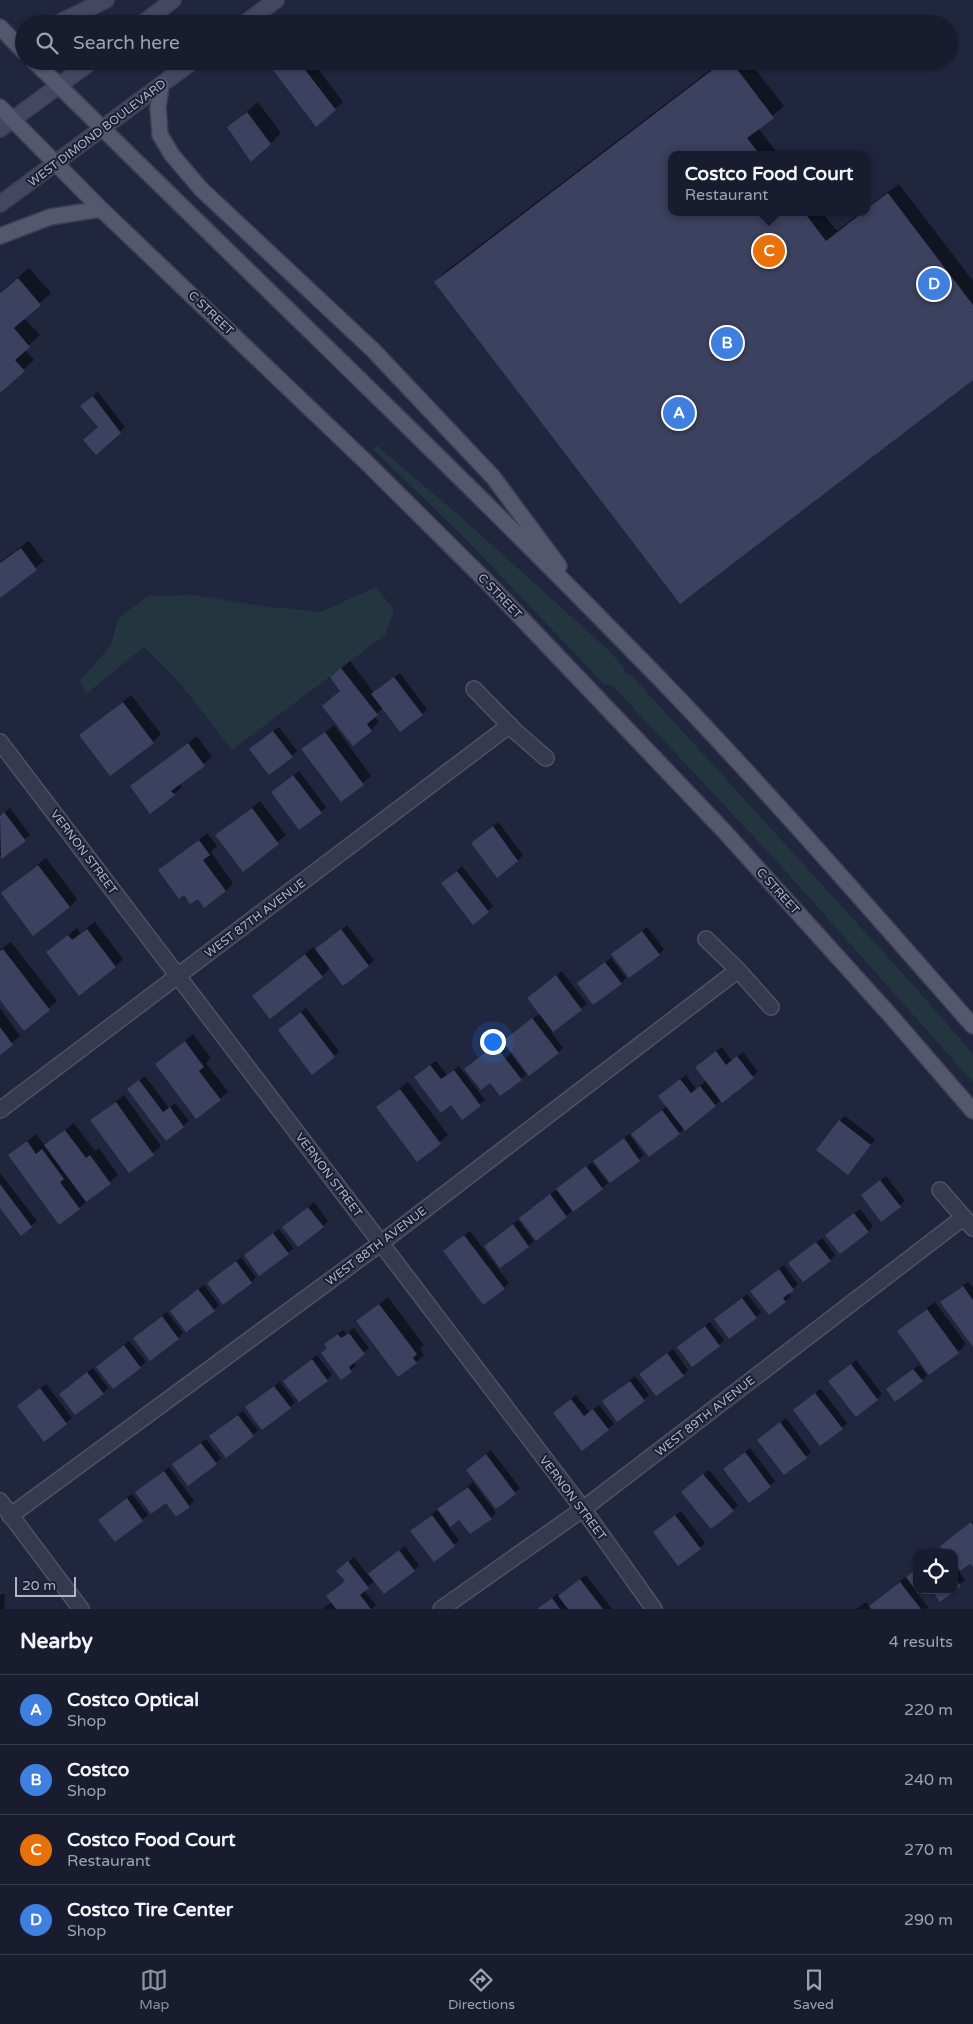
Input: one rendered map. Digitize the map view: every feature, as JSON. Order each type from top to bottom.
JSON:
[{"type":"main road","points":[[75,15],[106,0]]},
{"type":"main road","points":[[154,15],[174,0]]},
{"type":"main road","points":[[256,15],[276,0]]},
{"type":"main road","points":[[0,27],[15,36]]},
{"type":"main road","points":[[43,70],[101,130],[403,421],[661,681],[775,804],[973,1026]]},
{"type":"main road","points":[[0,129],[80,70]]},
{"type":"main road","name":"WEST DIMOND BOULEVARD","points":[[0,204],[181,70]]},
{"type":"main road","points":[[161,86],[158,108],[160,134],[172,155],[201,189],[373,350],[493,477],[591,610]]},
{"type":"main road","name":"C STREET","points":[[0,107],[101,209],[367,462],[486,581],[724,831],[973,1111]]},
{"type":"main road","points":[[0,236],[50,217],[101,209]]},
{"type":"street","points":[[474,689],[546,758]]},
{"type":"street","name":"WEST 87TH AVENUE","points":[[0,1110],[510,725]]},
{"type":"street","name":"VERNON STREET","points":[[0,742],[583,1510],[654,1609]]},
{"type":"street","points":[[706,939],[771,1006]]},
{"type":"street","name":"WEST 88TH AVENUE","points":[[10,1516],[381,1243],[738,970]]},
{"type":"street","points":[[940,1190],[968,1222]]},
{"type":"street","name":"WEST 89TH AVENUE","points":[[441,1609],[583,1510],[968,1222]]},
{"type":"street","points":[[0,1501],[81,1609]]},
{"type":"shaded area","points":[[377,446],[462,518],[607,649],[624,667],[625,673],[633,677],[914,986],[973,1054],[973,1082],[782,867],[612,685],[604,684],[463,536],[373,449]]},
{"type":"shaded area","points":[[376,587],[394,610],[385,635],[232,750],[179,682],[144,647],[86,694],[80,681],[111,645],[118,619],[148,596],[194,595],[260,606],[321,612]]},
{"type":"building","points":[[273,70],[305,70],[336,110],[316,127]]},
{"type":"building","points":[[712,70],[738,70],[774,118],[747,138],[757,151],[668,151],[668,216],[807,216],[826,241],[858,216],[870,216],[870,206],[888,193],[973,305],[973,380],[680,604],[434,282]]},
{"type":"building","points":[[247,112],[271,144],[251,162],[227,127]]},
{"type":"building","points":[[18,278],[41,305],[14,328],[30,347],[15,360],[25,371],[0,393],[0,293]]},
{"type":"building","points":[[93,396],[121,433],[96,455],[83,440],[98,427],[80,406]]},
{"type":"building","points":[[21,548],[37,570],[0,598],[0,563]]},
{"type":"building","points":[[341,668],[378,715],[367,724],[372,731],[353,746],[322,706],[340,691],[330,677]]},
{"type":"building","points":[[394,677],[423,715],[400,732],[371,694]]},
{"type":"building","points":[[123,702],[154,743],[110,776],[79,735]]},
{"type":"building","points":[[273,731],[293,757],[269,775],[249,749]]},
{"type":"building","points":[[325,732],[364,785],[341,802],[301,749]]},
{"type":"building","points":[[188,743],[205,766],[171,791],[175,795],[150,814],[130,786]]},
{"type":"building","points":[[293,775],[322,813],[299,830],[271,792]]},
{"type":"building","points":[[252,808],[279,844],[243,872],[215,835]]},
{"type":"building","points":[[4,812],[26,841],[1,859],[0,816]]},
{"type":"building","points":[[493,826],[518,861],[497,878],[471,843]]},
{"type":"building","points":[[199,840],[210,855],[203,860],[226,891],[204,908],[198,899],[190,904],[184,895],[179,899],[158,870]]},
{"type":"building","points":[[38,865],[70,907],[33,936],[1,893]]},
{"type":"building","points":[[457,871],[489,912],[473,925],[441,883]]},
{"type":"building","points":[[87,929],[116,967],[79,996],[46,952],[68,935],[72,940]]},
{"type":"building","points":[[341,929],[369,966],[343,986],[315,949]]},
{"type":"building","points":[[642,931],[660,955],[629,978],[611,954]]},
{"type":"building","points":[[3,949],[50,1010],[24,1031],[0,1000],[0,951]]},
{"type":"building","points":[[305,954],[323,977],[270,1019],[252,996]]},
{"type":"building","points":[[605,962],[622,984],[593,1005],[577,983]]},
{"type":"building","points":[[556,975],[582,1010],[553,1032],[527,998]]},
{"type":"building","points":[[301,1012],[335,1057],[312,1075],[278,1030]]},
{"type":"building","points":[[532,1018],[559,1053],[529,1076],[503,1041]]},
{"type":"building","points":[[0,1027],[13,1045],[0,1055]]},
{"type":"building","points":[[185,1041],[204,1067],[199,1071],[221,1100],[196,1119],[155,1064]]},
{"type":"building","points":[[495,1045],[522,1080],[500,1096],[490,1083],[481,1090],[464,1069]]},
{"type":"building","points":[[716,1051],[726,1065],[737,1056],[754,1078],[722,1103],[695,1067]]},
{"type":"building","points":[[430,1065],[441,1079],[454,1070],[481,1106],[462,1120],[451,1105],[441,1113],[414,1077]]},
{"type":"building","points":[[680,1079],[691,1093],[700,1086],[716,1106],[685,1131],[658,1096]]},
{"type":"building","points":[[139,1080],[163,1112],[170,1107],[184,1127],[166,1141],[127,1089]]},
{"type":"building","points":[[400,1089],[441,1144],[417,1162],[376,1107]]},
{"type":"building","points":[[116,1102],[154,1155],[129,1173],[90,1120]]},
{"type":"building","points":[[662,1110],[680,1134],[649,1157],[631,1134]]},
{"type":"building","points":[[839,1120],[871,1145],[848,1175],[816,1150]]},
{"type":"building","points":[[65,1130],[86,1158],[90,1155],[111,1184],[86,1202],[44,1145]]},
{"type":"building","points":[[624,1138],[640,1161],[610,1183],[593,1161]]},
{"type":"building","points":[[27,1141],[36,1154],[42,1149],[64,1179],[60,1182],[80,1209],[59,1225],[8,1155]]},
{"type":"building","points":[[586,1166],[603,1189],[573,1212],[556,1189]]},
{"type":"building","points":[[880,1180],[901,1207],[881,1222],[861,1195]]},
{"type":"building","points":[[0,1184],[32,1227],[21,1236],[0,1208]]},
{"type":"building","points":[[550,1194],[567,1217],[536,1241],[519,1218]]},
{"type":"building","points":[[308,1207],[324,1227],[298,1247],[282,1227]]},
{"type":"building","points":[[854,1213],[869,1232],[840,1254],[825,1235]]},
{"type":"building","points":[[513,1224],[529,1247],[500,1268],[484,1246]]},
{"type":"building","points":[[273,1233],[289,1254],[259,1276],[244,1255]]},
{"type":"building","points":[[464,1235],[505,1289],[483,1305],[443,1251]]},
{"type":"building","points":[[816,1242],[831,1261],[803,1282],[788,1263]]},
{"type":"building","points":[[236,1261],[252,1283],[223,1305],[207,1283]]},
{"type":"building","points":[[779,1269],[794,1290],[783,1298],[786,1302],[769,1315],[750,1291]]},
{"type":"building","points":[[963,1286],[973,1300],[973,1347],[940,1302]]},
{"type":"building","points":[[198,1289],[215,1311],[186,1332],[170,1311]]},
{"type":"building","points":[[742,1298],[757,1318],[729,1339],[714,1319]]},
{"type":"building","points":[[379,1304],[417,1354],[413,1358],[417,1363],[398,1377],[356,1321]]},
{"type":"building","points":[[927,1309],[959,1353],[929,1375],[897,1331]]},
{"type":"building","points":[[162,1316],[179,1339],[150,1361],[133,1338]]},
{"type":"building","points":[[705,1326],[720,1346],[692,1367],[677,1347]]},
{"type":"building","points":[[349,1333],[365,1354],[349,1367],[352,1372],[341,1380],[321,1353],[327,1348],[324,1344],[338,1334],[341,1338]]},
{"type":"building","points":[[124,1345],[141,1368],[113,1389],[96,1367]]},
{"type":"building","points":[[667,1353],[684,1376],[656,1396],[639,1374]]},
{"type":"building","points":[[312,1359],[328,1381],[299,1402],[283,1381]]},
{"type":"building","points":[[851,1364],[878,1400],[856,1417],[828,1381]]},
{"type":"building","points":[[913,1369],[923,1381],[895,1402],[886,1389]]},
{"type":"building","points":[[87,1372],[104,1394],[75,1415],[59,1394]]},
{"type":"building","points":[[630,1381],[645,1401],[617,1422],[602,1401]]},
{"type":"building","points":[[274,1386],[291,1408],[262,1430],[245,1407]]},
{"type":"building","points":[[40,1388],[67,1424],[44,1442],[17,1406]]},
{"type":"building","points":[[815,1393],[843,1429],[820,1446],[793,1410]]},
{"type":"building","points":[[571,1399],[584,1416],[593,1409],[609,1430],[582,1451],[553,1413]]},
{"type":"building","points":[[238,1415],[254,1436],[226,1458],[209,1436]]},
{"type":"building","points":[[780,1422],[807,1458],[784,1475],[757,1440]]},
{"type":"building","points":[[201,1443],[217,1464],[188,1486],[172,1464]]},
{"type":"building","points":[[745,1452],[771,1487],[749,1503],[723,1469]]},
{"type":"building","points":[[486,1454],[516,1494],[496,1509],[466,1470]]},
{"type":"building","points":[[164,1471],[190,1507],[176,1517],[166,1503],[151,1514],[135,1492]]},
{"type":"building","points":[[703,1474],[734,1511],[711,1529],[681,1492]]},
{"type":"building","points":[[468,1487],[492,1519],[470,1534],[459,1520],[450,1527],[437,1509]]},
{"type":"building","points":[[127,1498],[143,1521],[115,1542],[98,1520]]},
{"type":"building","points":[[432,1515],[455,1546],[434,1562],[410,1531]]},
{"type":"building","points":[[675,1515],[701,1549],[678,1566],[653,1532]]},
{"type":"building","points":[[971,1522],[973,1525],[973,1567],[970,1564],[960,1571],[958,1569],[958,1549],[943,1549],[940,1546]]},
{"type":"building","points":[[399,1550],[415,1571],[384,1594],[368,1574]]},
{"type":"building","points":[[348,1561],[369,1588],[360,1595],[371,1609],[336,1609],[326,1596],[345,1581],[336,1571]]},
{"type":"building","points":[[913,1571],[913,1587],[906,1577]]},
{"type":"building","points":[[580,1579],[603,1609],[568,1609],[558,1596]]},
{"type":"building","points":[[900,1582],[921,1609],[871,1609],[869,1606]]},
{"type":"building","points":[[935,1594],[950,1594],[940,1602]]},
{"type":"building","points":[[552,1598],[560,1609],[537,1609]]},
{"type":"place","name":"Costco Food Court","points":[[769,251]]},
{"type":"place","name":"Costco Tire Center","points":[[934,284]]},
{"type":"place","name":"Costco","points":[[727,343]]},
{"type":"place","name":"Costco Optical","points":[[679,413]]}]
